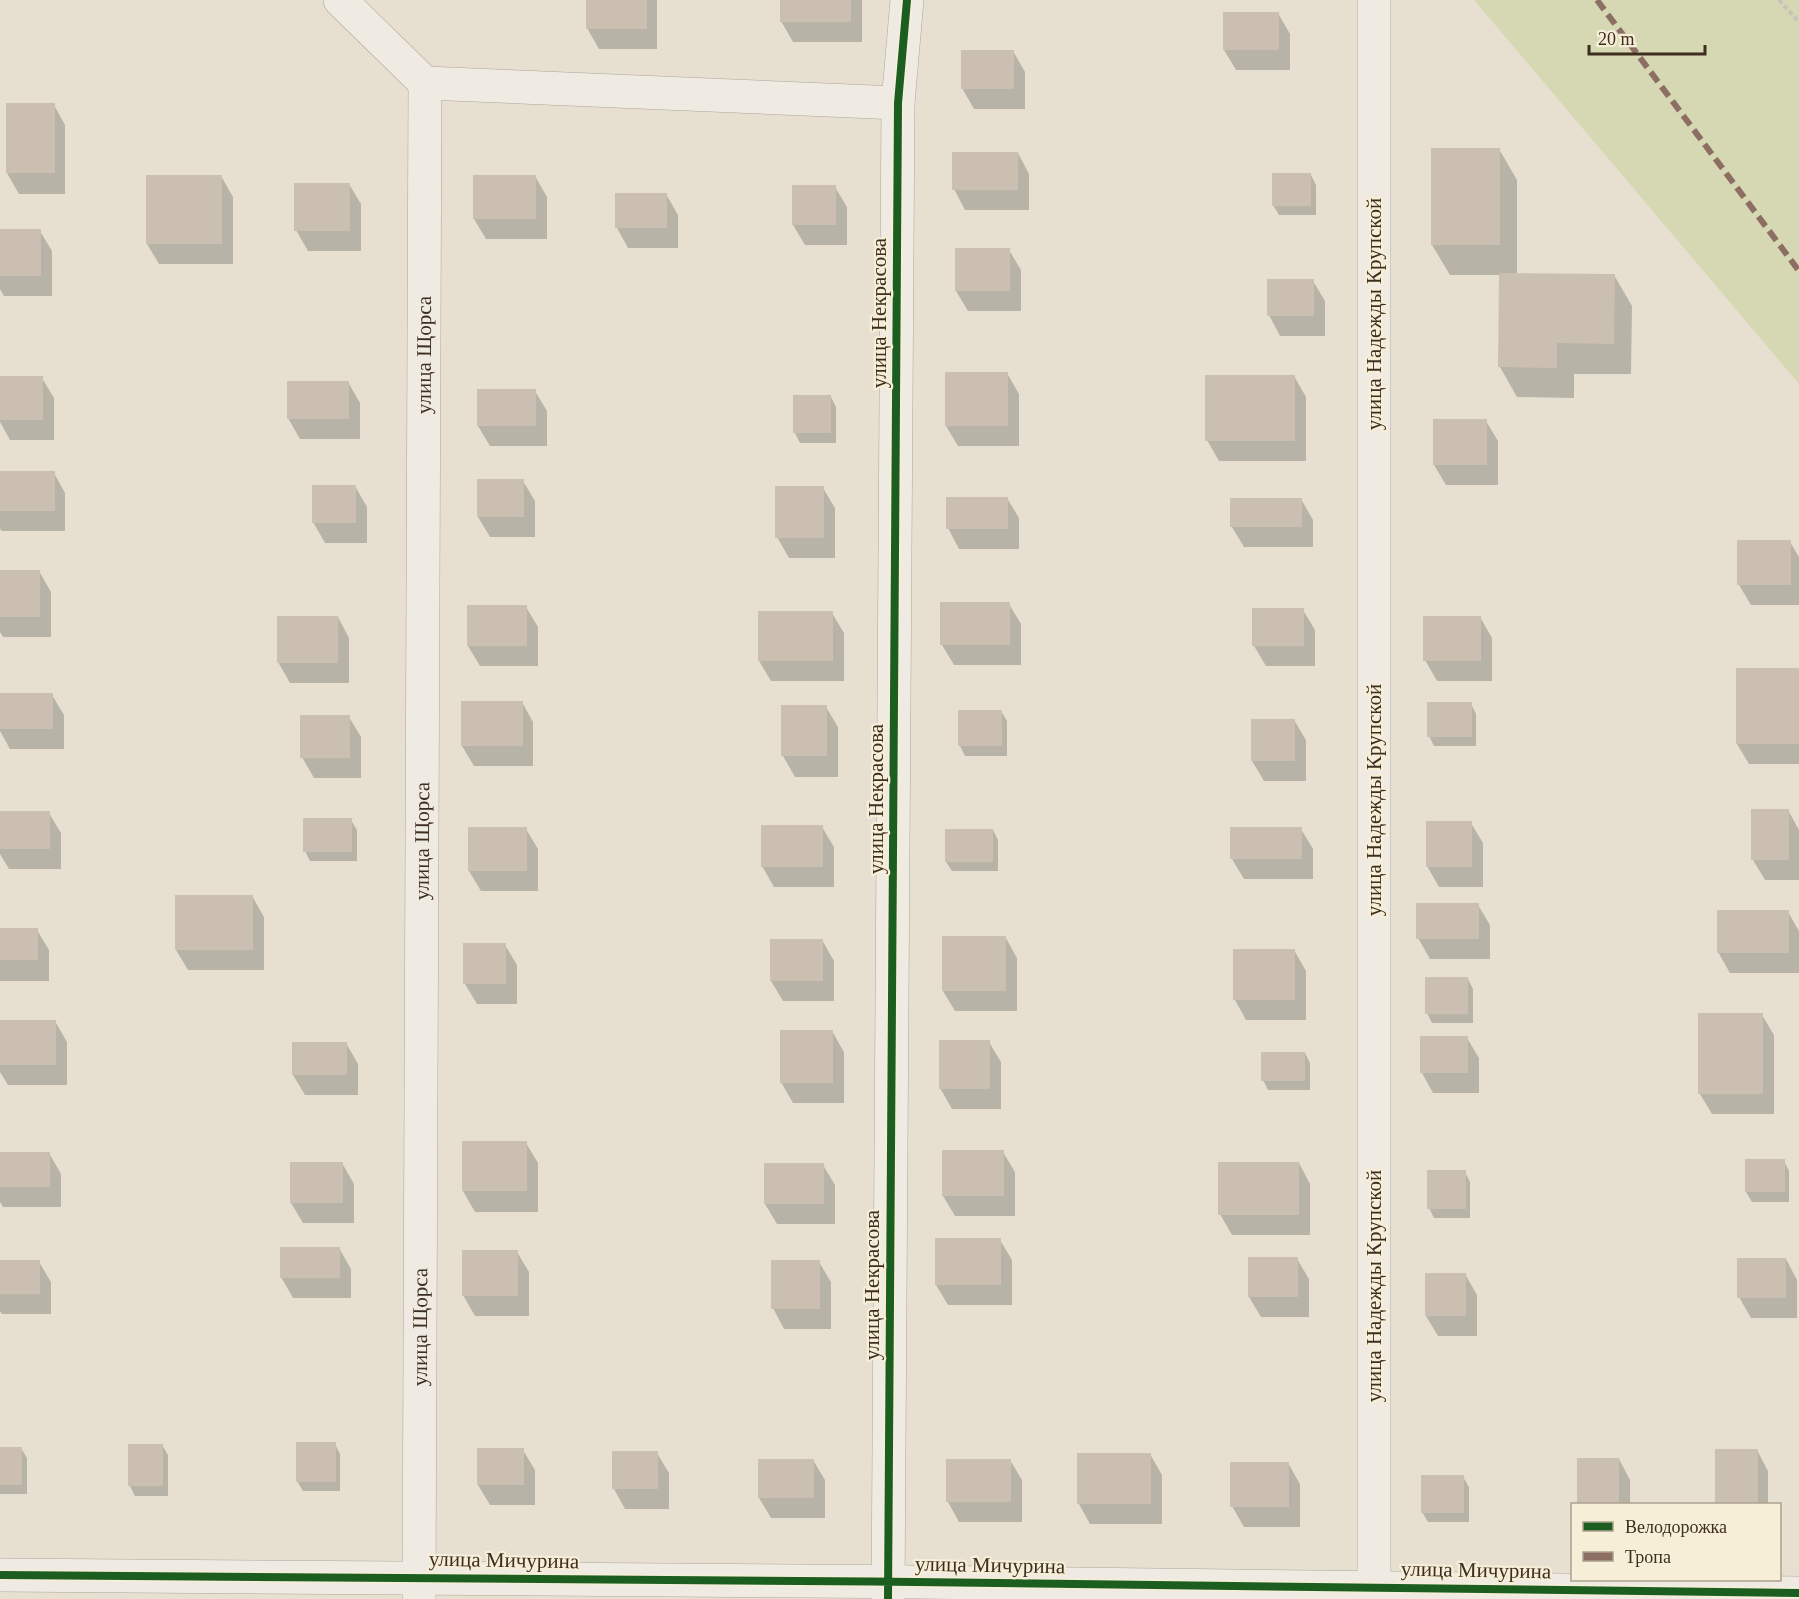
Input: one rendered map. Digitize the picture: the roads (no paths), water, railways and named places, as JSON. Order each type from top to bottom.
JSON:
[{"type":"street","points":[[340,0],[425,83],[898,103]]},
{"type":"street","name":"улица Некрасова","points":[[888,1591],[898,103],[907,0]]},
{"type":"street","name":"улица Надежды Крупской","points":[[1374,0],[1374,1593]]},
{"type":"street","name":"улица Щорса","points":[[419,1588],[425,83]]},
{"type":"street","name":"улица Мичурина","points":[[0,1575],[419,1588],[1799,1593]]}]
